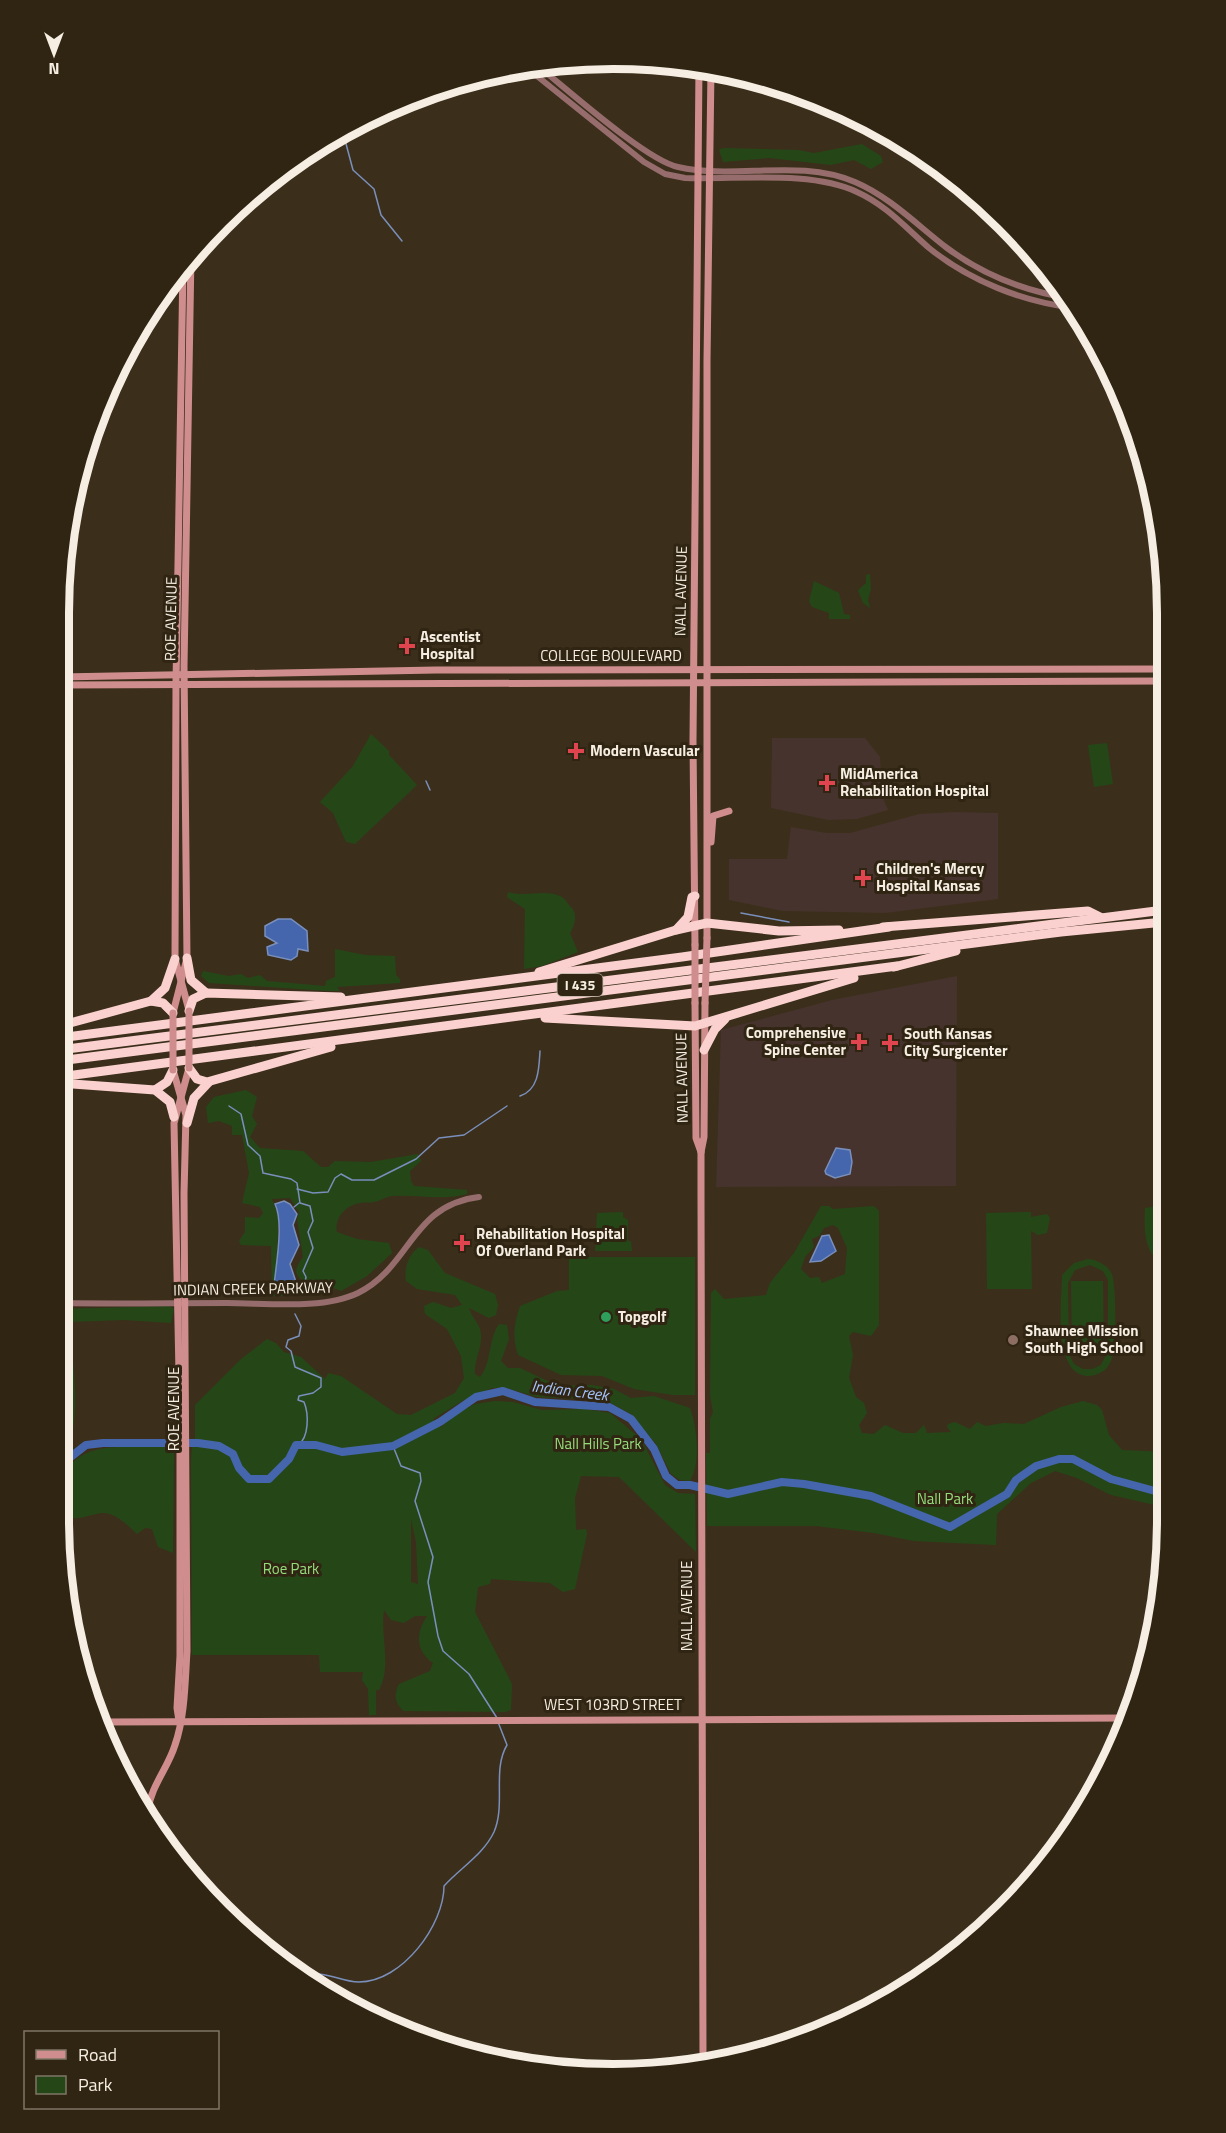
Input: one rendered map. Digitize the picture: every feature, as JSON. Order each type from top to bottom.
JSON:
[{"type":"highway","points":[[676,930],[688,917],[692,897],[695,896]]},
{"type":"highway","points":[[522,978],[676,930],[707,923],[804,932],[1088,911],[1100,917]]},
{"type":"highway","name":"I 435","points":[[69,1049],[1157,911]]},
{"type":"highway","name":"I 435","points":[[69,1060],[995,940],[1157,923]]},
{"type":"highway","points":[[69,1037],[522,978],[889,927]]},
{"type":"highway","points":[[519,1018],[700,1024],[897,966],[995,940]]},
{"type":"highway","points":[[151,1001],[165,988],[175,958]]},
{"type":"highway","points":[[187,958],[191,980],[206,993]]},
{"type":"highway","points":[[69,1076],[519,1018],[897,966]]},
{"type":"highway","points":[[189,1011],[193,999],[206,993],[367,998]]},
{"type":"highway","points":[[69,1023],[151,1001],[160,1001],[173,1013]]},
{"type":"highway","points":[[704,1050],[714,1032],[727,1017]]},
{"type":"highway","points":[[189,1068],[197,1079],[211,1081],[356,1039]]},
{"type":"highway","points":[[155,1090],[167,1082],[173,1070]]},
{"type":"highway","points":[[187,1123],[194,1098],[211,1081]]},
{"type":"highway","points":[[69,1084],[155,1090],[170,1102],[174,1117]]},
{"type":"main road","name":"NALL AVENUE","points":[[699,76],[694,681],[695,1003],[704,1050],[704,1137],[701,1152],[700,1465],[703,2056]]},
{"type":"main road","name":"NALL AVENUE","points":[[701,1152],[696,1138],[700,1024],[705,1003],[707,938],[706,361],[711,78]]},
{"type":"main road","name":"ROE AVENUE","points":[[180,674],[191,270]]},
{"type":"main road","name":"ROE AVENUE","points":[[150,1804],[152,1794],[175,1748],[183,1711],[187,1651],[184,1551],[183,1303],[187,1123],[173,1070],[173,1013],[187,958],[185,742],[180,684],[183,280]]},
{"type":"main road","name":"COLLEGE BOULEVARD","points":[[69,677],[706,668],[1157,669]]},
{"type":"main road","name":"COLLEGE BOULEVARD","points":[[69,685],[1157,681]]},
{"type":"main road","name":"ROE AVENUE","points":[[180,684],[176,728],[175,958],[189,1011],[189,1068],[174,1117],[183,1303]]},
{"type":"main road","points":[[176,728],[185,742]]},
{"type":"main road","points":[[176,742],[185,755]]},
{"type":"main road","points":[[707,884],[711,861],[712,818],[717,813],[729,811]]},
{"type":"main road","name":"WEST 103RD STREET","points":[[108,1722],[1120,1718]]},
{"type":"street","points":[[548,73],[662,161],[681,168],[811,171],[853,181],[888,200],[949,249],[977,267],[1021,286],[1053,294]]},
{"type":"street","points":[[536,75],[653,168],[675,176],[711,179],[807,180],[846,187],[883,207],[930,248],[965,272],[1023,297],[1061,305]]},
{"type":"street","name":"INDIAN CREEK PARKWAY","points":[[69,1303],[320,1303],[356,1294],[373,1285],[388,1272],[409,1241],[428,1220],[458,1202],[479,1197]]},
{"type":"shaded area","name":"MidAmerica Rehabilitation Hospital","points":[[772,738],[865,738],[880,757],[882,796],[888,810],[857,819],[828,820],[771,808]]},
{"type":"shaded area","name":"Children's Mercy Hospital Kansas","points":[[998,813],[998,899],[885,913],[783,911],[729,900],[729,859],[787,859],[791,827],[827,833],[850,833],[919,814]]},
{"type":"shaded area","points":[[957,976],[956,1186],[716,1187],[721,1030],[832,1000]]},
{"type":"green space","points":[[862,144],[881,156],[883,162],[871,169],[854,160],[831,165],[769,158],[723,162],[719,150],[723,148],[798,150],[814,153]]},
{"type":"green space","points":[[1102,375],[1111,394],[1104,384]]},
{"type":"green space","points":[[870,574],[871,589],[868,600],[870,608],[863,603],[858,590],[866,583],[866,575]]},
{"type":"green space","points":[[814,581],[839,593],[844,614],[850,615],[850,619],[829,619],[829,613],[812,607],[809,601]]},
{"type":"green space","points":[[371,734],[389,751],[389,755],[417,785],[355,844],[346,842],[333,813],[320,802],[353,766]]},
{"type":"green space","points":[[1107,743],[1113,784],[1094,787],[1088,745]]},
{"type":"green space","points":[[508,892],[515,894],[549,893],[564,898],[575,916],[570,933],[578,952],[542,966],[524,969],[525,909],[507,897]]},
{"type":"green space","points":[[335,949],[365,955],[395,956],[396,975],[400,983],[337,987],[340,991],[328,991],[209,983],[201,976],[203,971],[229,976],[241,974],[248,978],[260,975],[267,981],[325,986],[326,981],[335,977]]},
{"type":"green space","points":[[246,1090],[257,1097],[252,1116],[257,1124],[250,1137],[260,1148],[303,1151],[321,1167],[328,1167],[335,1161],[371,1162],[418,1154],[421,1161],[410,1171],[414,1186],[467,1190],[467,1194],[448,1197],[392,1196],[374,1202],[355,1204],[346,1209],[337,1222],[337,1232],[357,1239],[389,1243],[392,1253],[367,1276],[341,1291],[324,1284],[313,1288],[298,1276],[297,1268],[303,1257],[297,1219],[299,1212],[290,1198],[272,1199],[279,1216],[276,1274],[289,1290],[296,1287],[308,1296],[272,1296],[271,1246],[241,1245],[239,1241],[245,1232],[245,1217],[259,1218],[263,1213],[260,1207],[242,1203],[249,1173],[242,1135],[232,1135],[232,1126],[219,1121],[208,1123],[206,1107],[214,1097]]},
{"type":"green space","name":"Nall Park","points":[[821,1206],[829,1206],[833,1209],[874,1206],[879,1211],[879,1325],[871,1336],[853,1332],[849,1336],[853,1355],[849,1378],[856,1397],[864,1403],[867,1413],[859,1425],[862,1433],[874,1434],[885,1425],[903,1433],[916,1433],[924,1425],[927,1433],[951,1432],[947,1427],[948,1424],[955,1422],[970,1429],[977,1422],[986,1426],[1003,1423],[1024,1424],[1061,1407],[1083,1401],[1097,1405],[1102,1410],[1109,1435],[1122,1450],[1157,1452],[1157,1530],[1155,1505],[1111,1495],[1077,1478],[1055,1471],[1031,1483],[997,1514],[996,1545],[914,1541],[874,1533],[816,1526],[707,1526],[706,1453],[710,1453],[710,1419],[713,1412],[710,1395],[711,1293],[715,1289],[724,1299],[766,1295],[770,1283],[794,1253]],"holes":[[[833,1225],[838,1228],[847,1248],[845,1274],[822,1283],[819,1277],[810,1278],[801,1269],[805,1257],[814,1247],[812,1239],[819,1236],[824,1228]]]},
{"type":"green space","points":[[1157,1206],[1157,1260],[1149,1249],[1145,1234],[1145,1208]]},
{"type":"green space","points":[[623,1212],[623,1217],[628,1220],[628,1241],[631,1241],[632,1251],[595,1251],[597,1213]]},
{"type":"green space","points":[[1031,1212],[1031,1217],[1047,1214],[1050,1218],[1047,1233],[1038,1235],[1031,1231],[1032,1289],[987,1289],[986,1213]]},
{"type":"green space","points":[[419,1247],[428,1250],[445,1273],[495,1294],[498,1305],[496,1315],[489,1318],[469,1308],[480,1328],[481,1335],[475,1374],[480,1377],[484,1371],[499,1324],[507,1325],[509,1339],[501,1361],[508,1368],[520,1368],[558,1386],[592,1385],[614,1389],[631,1398],[654,1396],[690,1408],[694,1425],[697,1455],[690,1481],[680,1480],[671,1474],[656,1444],[631,1414],[605,1400],[537,1397],[506,1388],[492,1388],[464,1400],[433,1419],[441,1427],[457,1413],[475,1404],[495,1401],[513,1402],[542,1410],[585,1409],[610,1413],[641,1439],[665,1485],[678,1493],[695,1494],[696,1552],[619,1477],[581,1476],[575,1498],[576,1530],[586,1529],[587,1534],[575,1589],[563,1592],[550,1583],[491,1579],[490,1584],[478,1587],[475,1612],[512,1684],[511,1710],[505,1712],[403,1711],[396,1701],[399,1684],[430,1671],[433,1663],[423,1653],[419,1641],[423,1622],[427,1616],[415,1616],[404,1623],[391,1620],[384,1610],[385,1671],[379,1690],[376,1690],[376,1715],[369,1715],[368,1689],[362,1680],[363,1672],[320,1672],[319,1655],[192,1655],[191,1460],[192,1445],[195,1446],[195,1405],[241,1359],[267,1339],[276,1343],[284,1352],[301,1357],[325,1379],[328,1373],[341,1376],[397,1414],[411,1415],[455,1393],[464,1378],[461,1356],[447,1329],[425,1314],[424,1306],[433,1302],[451,1308],[462,1305],[455,1295],[417,1289],[406,1281],[408,1262]],"holes":[[[411,1519],[416,1542],[418,1584],[411,1582]]]},
{"type":"green space","name":"Topgolf","points":[[569,1257],[695,1257],[695,1395],[673,1395],[634,1389],[602,1376],[561,1375],[518,1355],[514,1331],[520,1306],[557,1291],[569,1290]]},
{"type":"green space","points":[[1088,1259],[1098,1261],[1109,1269],[1113,1279],[1115,1318],[1112,1356],[1106,1368],[1091,1376],[1077,1372],[1069,1363],[1064,1350],[1061,1318],[1062,1275],[1074,1263]],"holes":[[[1090,1265],[1103,1271],[1108,1280],[1108,1351],[1101,1365],[1092,1369],[1083,1369],[1074,1364],[1069,1354],[1068,1283],[1075,1270]]]},
{"type":"green space","points":[[1071,1281],[1103,1281],[1104,1352],[1072,1352]]},
{"type":"green space","points":[[170,1306],[174,1309],[171,1323],[124,1320],[69,1322],[69,1309]]},
{"type":"green space","points":[[69,1322],[75,1396],[69,1443]]},
{"type":"green space","points":[[163,1446],[174,1450],[173,1553],[158,1547],[152,1529],[145,1528],[137,1534],[114,1515],[102,1513],[72,1518],[69,1504],[69,1466],[85,1454],[112,1447]]},
{"type":"water","points":[[278,919],[291,919],[307,931],[308,951],[298,949],[297,956],[291,960],[268,955],[267,947],[277,943],[265,936],[265,926]]},
{"type":"water","points":[[836,1148],[850,1150],[852,1162],[850,1174],[835,1178],[826,1174],[825,1171]]},
{"type":"water","points":[[284,1201],[290,1204],[297,1214],[293,1225],[299,1245],[290,1264],[297,1285],[289,1290],[277,1289],[274,1286],[279,1232],[278,1212],[275,1204]]},
{"type":"water","points":[[829,1235],[836,1251],[821,1261],[810,1262],[822,1236]]},
{"type":"waterway","points":[[345,140],[353,170],[374,189],[381,215],[402,241]]},
{"type":"waterway","points":[[426,781],[430,790]]},
{"type":"waterway","points":[[741,913],[789,922]]},
{"type":"waterway","points":[[520,1096],[531,1089],[537,1078],[540,1051]]},
{"type":"waterway","points":[[229,1106],[241,1114],[248,1145],[260,1156],[263,1173],[291,1179],[297,1183],[300,1203],[310,1206],[313,1221],[308,1232],[313,1248],[303,1271],[306,1277],[303,1292]]},
{"type":"waterway","points":[[297,1189],[313,1193],[328,1192],[335,1178],[341,1174],[352,1180],[374,1180],[416,1159],[439,1138],[464,1135],[507,1106]]},
{"type":"waterway","points":[[294,1207],[299,1203]]},
{"type":"waterway","points":[[295,1314],[301,1326],[299,1336],[288,1340],[286,1347],[291,1351],[295,1367],[321,1378],[321,1387],[313,1393],[299,1396],[298,1400],[304,1402],[307,1419],[304,1437],[298,1445]]},
{"type":"waterway","name":"Indian Creek","points":[[69,1458],[86,1445],[198,1443],[219,1446],[233,1454],[239,1468],[249,1479],[269,1479],[289,1459],[296,1445],[316,1445],[342,1452],[393,1446],[440,1422],[476,1397],[503,1391],[535,1402],[609,1407],[631,1419],[654,1449],[666,1476],[677,1485],[690,1485],[728,1494],[782,1482],[804,1484],[871,1496],[950,1527],[1007,1494],[1016,1480],[1036,1466],[1059,1459],[1073,1459],[1111,1479],[1157,1492]]},
{"type":"waterway","points":[[393,1446],[401,1466],[420,1473],[421,1481],[415,1501],[433,1557],[428,1582],[443,1651],[469,1674],[497,1718]]},
{"type":"waterway","points":[[315,1974],[359,1982],[375,1979],[405,1962],[418,1949],[437,1917],[444,1886],[478,1854],[494,1832],[499,1810],[500,1765],[507,1745],[498,1722]]},
{"type":"place","name":"Ascentist Hospital","points":[[407,646]]},
{"type":"place","name":"Modern Vascular","points":[[576,751]]},
{"type":"place","name":"MidAmerica Rehabilitation Hospital","points":[[827,783]]},
{"type":"place","name":"Children's Mercy Hospital Kansas","points":[[863,878]]},
{"type":"place","name":"Comprehensive Spine Center","points":[[859,1042]]},
{"type":"place","name":"South Kansas City Surgicenter","points":[[890,1043]]},
{"type":"place","name":"Rehabilitation Hospital Of Overland Park","points":[[462,1243]]},
{"type":"place","name":"Topgolf","points":[[606,1317]]},
{"type":"place","name":"Shawnee Mission South High School","points":[[1013,1340]]},
{"type":"park label","name":"Nall Hills Park","points":[[598,1444]]},
{"type":"park label","name":"Roe Park","points":[[291,1569]]}]
